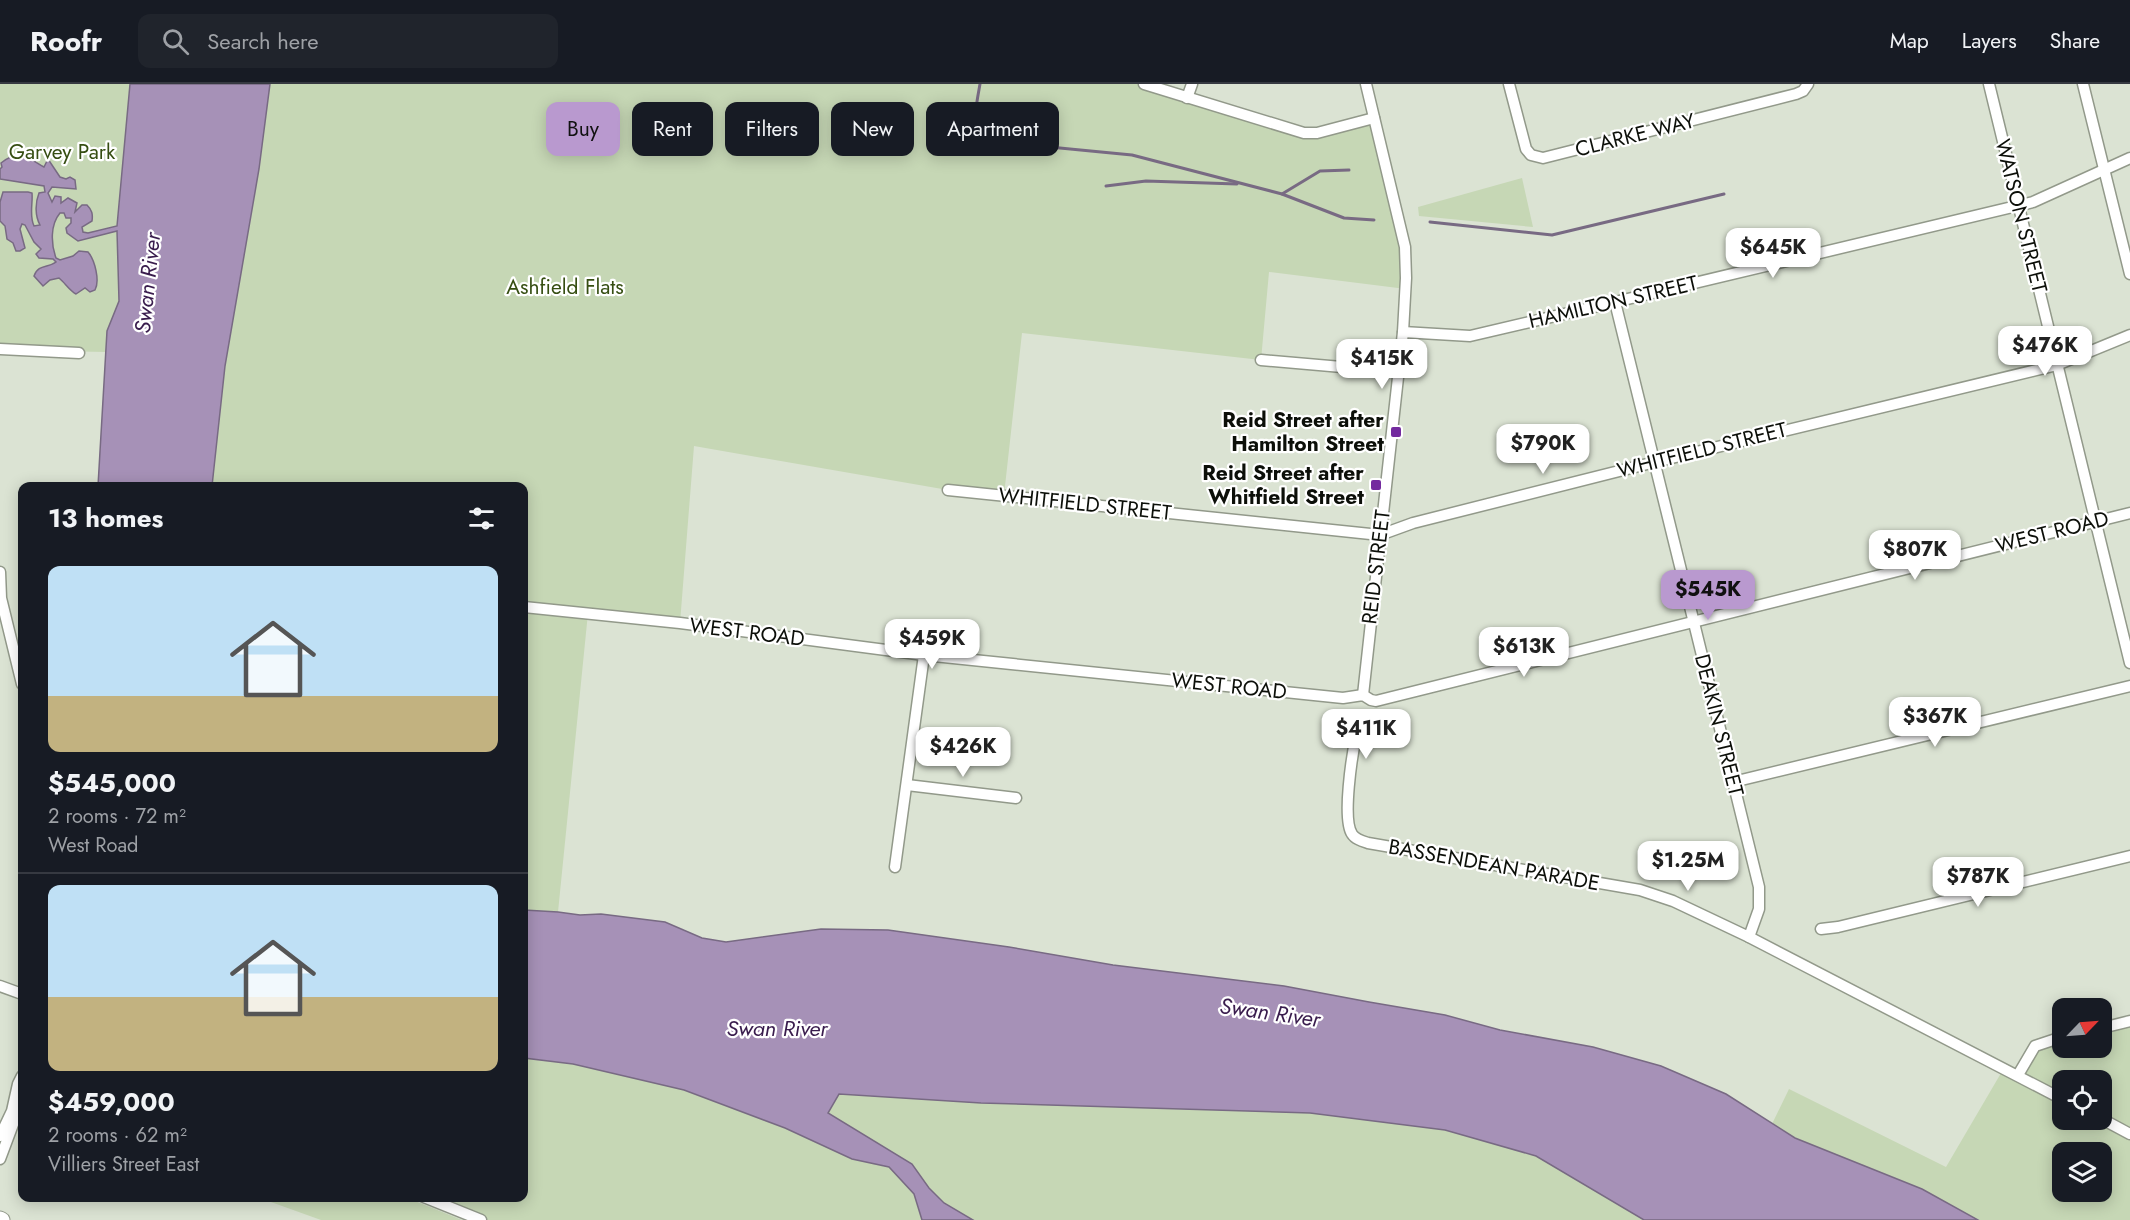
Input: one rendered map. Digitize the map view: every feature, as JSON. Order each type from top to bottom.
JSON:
[{"type":"street","points":[[1144,84],[1311,134],[1374,118]]},
{"type":"street","points":[[1187,98],[1192,84]]},
{"type":"street","name":"REID STREET","points":[[1363,694],[1399,372],[1406,278],[1404,247],[1366,84]]},
{"type":"street","name":"CLARKE WAY","points":[[1509,84],[1523,143],[1530,155],[1543,158],[1796,94],[1803,91],[1808,84]]},
{"type":"street","name":"WATSON STREET","points":[[1989,84],[2130,663]]},
{"type":"street","points":[[2083,84],[2130,274]]},
{"type":"street","name":"HAMILTON STREET","points":[[1403,332],[1470,336],[1616,302],[2019,205],[2043,198],[2130,158]]},
{"type":"street","name":"DEAKIN STREET","points":[[1616,302],[1760,898],[1759,909],[1749,937]]},
{"type":"street","name":"WHITFIELD STREET","points":[[948,490],[1380,535],[1413,523],[1654,462],[2057,365],[2130,335]]},
{"type":"street","points":[[0,349],[79,353]]},
{"type":"street","points":[[1261,360],[1399,372]]},
{"type":"street","name":"WEST ROAD","points":[[528,607],[680,623],[924,655],[1343,698],[1363,694],[1371,700],[1382,700],[2130,513]]},
{"type":"street","points":[[0,572],[1,597],[18,667]]},
{"type":"street","points":[[895,867],[924,655]]},
{"type":"street","points":[[1733,782],[2130,686]]},
{"type":"street","name":"BASSENDEAN PARADE","points":[[1356,737],[1347,819],[1352,835],[1358,839],[1368,843],[1640,890],[1673,901],[1749,937],[2052,1094]]},
{"type":"street","points":[[907,786],[1016,798]]},
{"type":"street","points":[[1821,929],[1838,927],[2130,856]]},
{"type":"street","points":[[0,986],[18,993]]},
{"type":"street","points":[[2112,1026],[2130,1021]]},
{"type":"street","points":[[2018,1075],[2035,1046],[2052,1040]]},
{"type":"street","points":[[0,1136],[12,1111],[18,1084]]},
{"type":"street","points":[[0,1159],[18,1111]]},
{"type":"street","points":[[2112,1124],[2130,1134]]},
{"type":"street","points":[[436,1202],[481,1220]]},
{"type":"green space","name":"Garvey Park","points":[[0,84],[130,84],[117,226],[119,301],[107,331],[106,352],[0,350]]},
{"type":"green space","name":"Ashfield Flats","points":[[270,84],[1157,84],[1303,131],[1373,115],[1402,233],[1406,289],[1269,272],[1261,360],[1022,333],[1004,495],[948,490],[694,446],[680,623],[588,613],[558,912],[528,910],[528,482],[212,482],[225,366],[259,169]]},
{"type":"green space","points":[[1522,178],[1533,227],[1419,216],[1418,207]]},
{"type":"green space","points":[[2130,1021],[2130,1220],[1978,1220],[1922,1189],[1795,1138],[1772,1124],[1789,1089],[1946,1167],[2004,1068],[2018,1075],[2035,1046],[2052,1040],[2052,1058],[2112,1058],[2112,1026]]},
{"type":"green space","points":[[528,1058],[573,1064],[684,1090],[785,1128],[852,1159],[889,1167],[914,1194],[922,1220],[488,1220],[446,1202],[528,1202]]},
{"type":"green space","points":[[839,1094],[1310,1113],[1445,1130],[1536,1156],[1644,1220],[973,1220],[944,1203],[886,1148],[852,1130],[827,1113]]},
{"type":"green space","points":[[271,1202],[417,1202],[462,1220],[321,1220]]},
{"type":"water","name":"Swan River","points":[[130,84],[270,84],[259,169],[225,366],[212,482],[98,482],[107,331],[119,301],[117,231],[78,241],[67,233],[66,228],[71,223],[71,218],[66,218],[64,213],[60,213],[54,223],[52,235],[56,258],[60,260],[73,256],[79,251],[88,252],[96,271],[96,286],[95,290],[90,292],[85,288],[76,294],[59,278],[50,280],[43,286],[34,276],[36,272],[56,262],[53,259],[39,258],[36,254],[41,249],[22,224],[20,229],[25,248],[16,251],[13,243],[7,239],[5,226],[0,221],[0,202],[3,192],[32,193],[31,214],[34,226],[40,225],[36,205],[39,193],[45,192],[44,186],[0,179],[1,163],[19,155],[44,167],[48,159],[60,177],[66,179],[70,177],[75,180],[76,189],[52,187],[48,193],[52,202],[55,196],[61,197],[61,203],[68,198],[77,203],[75,212],[82,205],[87,205],[92,212],[92,221],[82,227],[83,232],[88,233],[117,226]]},
{"type":"water","name":"Swan River","points":[[528,910],[580,915],[601,914],[665,922],[702,938],[726,942],[821,929],[888,930],[1009,947],[1113,965],[1284,986],[1445,1015],[1500,1030],[1593,1047],[1661,1066],[1726,1094],[1795,1138],[1922,1189],[1978,1220],[1644,1220],[1536,1156],[1445,1130],[1310,1113],[981,1103],[839,1094],[828,1113],[912,1164],[929,1188],[944,1203],[973,1220],[922,1220],[914,1194],[889,1167],[852,1159],[785,1128],[684,1090],[573,1064],[528,1058]]},
{"type":"waterway","points":[[977,102],[980,84]]},
{"type":"waterway","points":[[1059,148],[1132,155],[1282,194],[1344,218],[1374,220]]},
{"type":"waterway","points":[[1282,194],[1320,171],[1349,170]]},
{"type":"waterway","points":[[1106,186],[1146,181],[1237,184]]},
{"type":"waterway","points":[[1430,222],[1552,235],[1724,194]]},
{"type":"place","name":"Reid Street after Hamilton Street","points":[[1396,432]]},
{"type":"place","name":"Reid Street after Whitfield Street","points":[[1376,485]]}]
